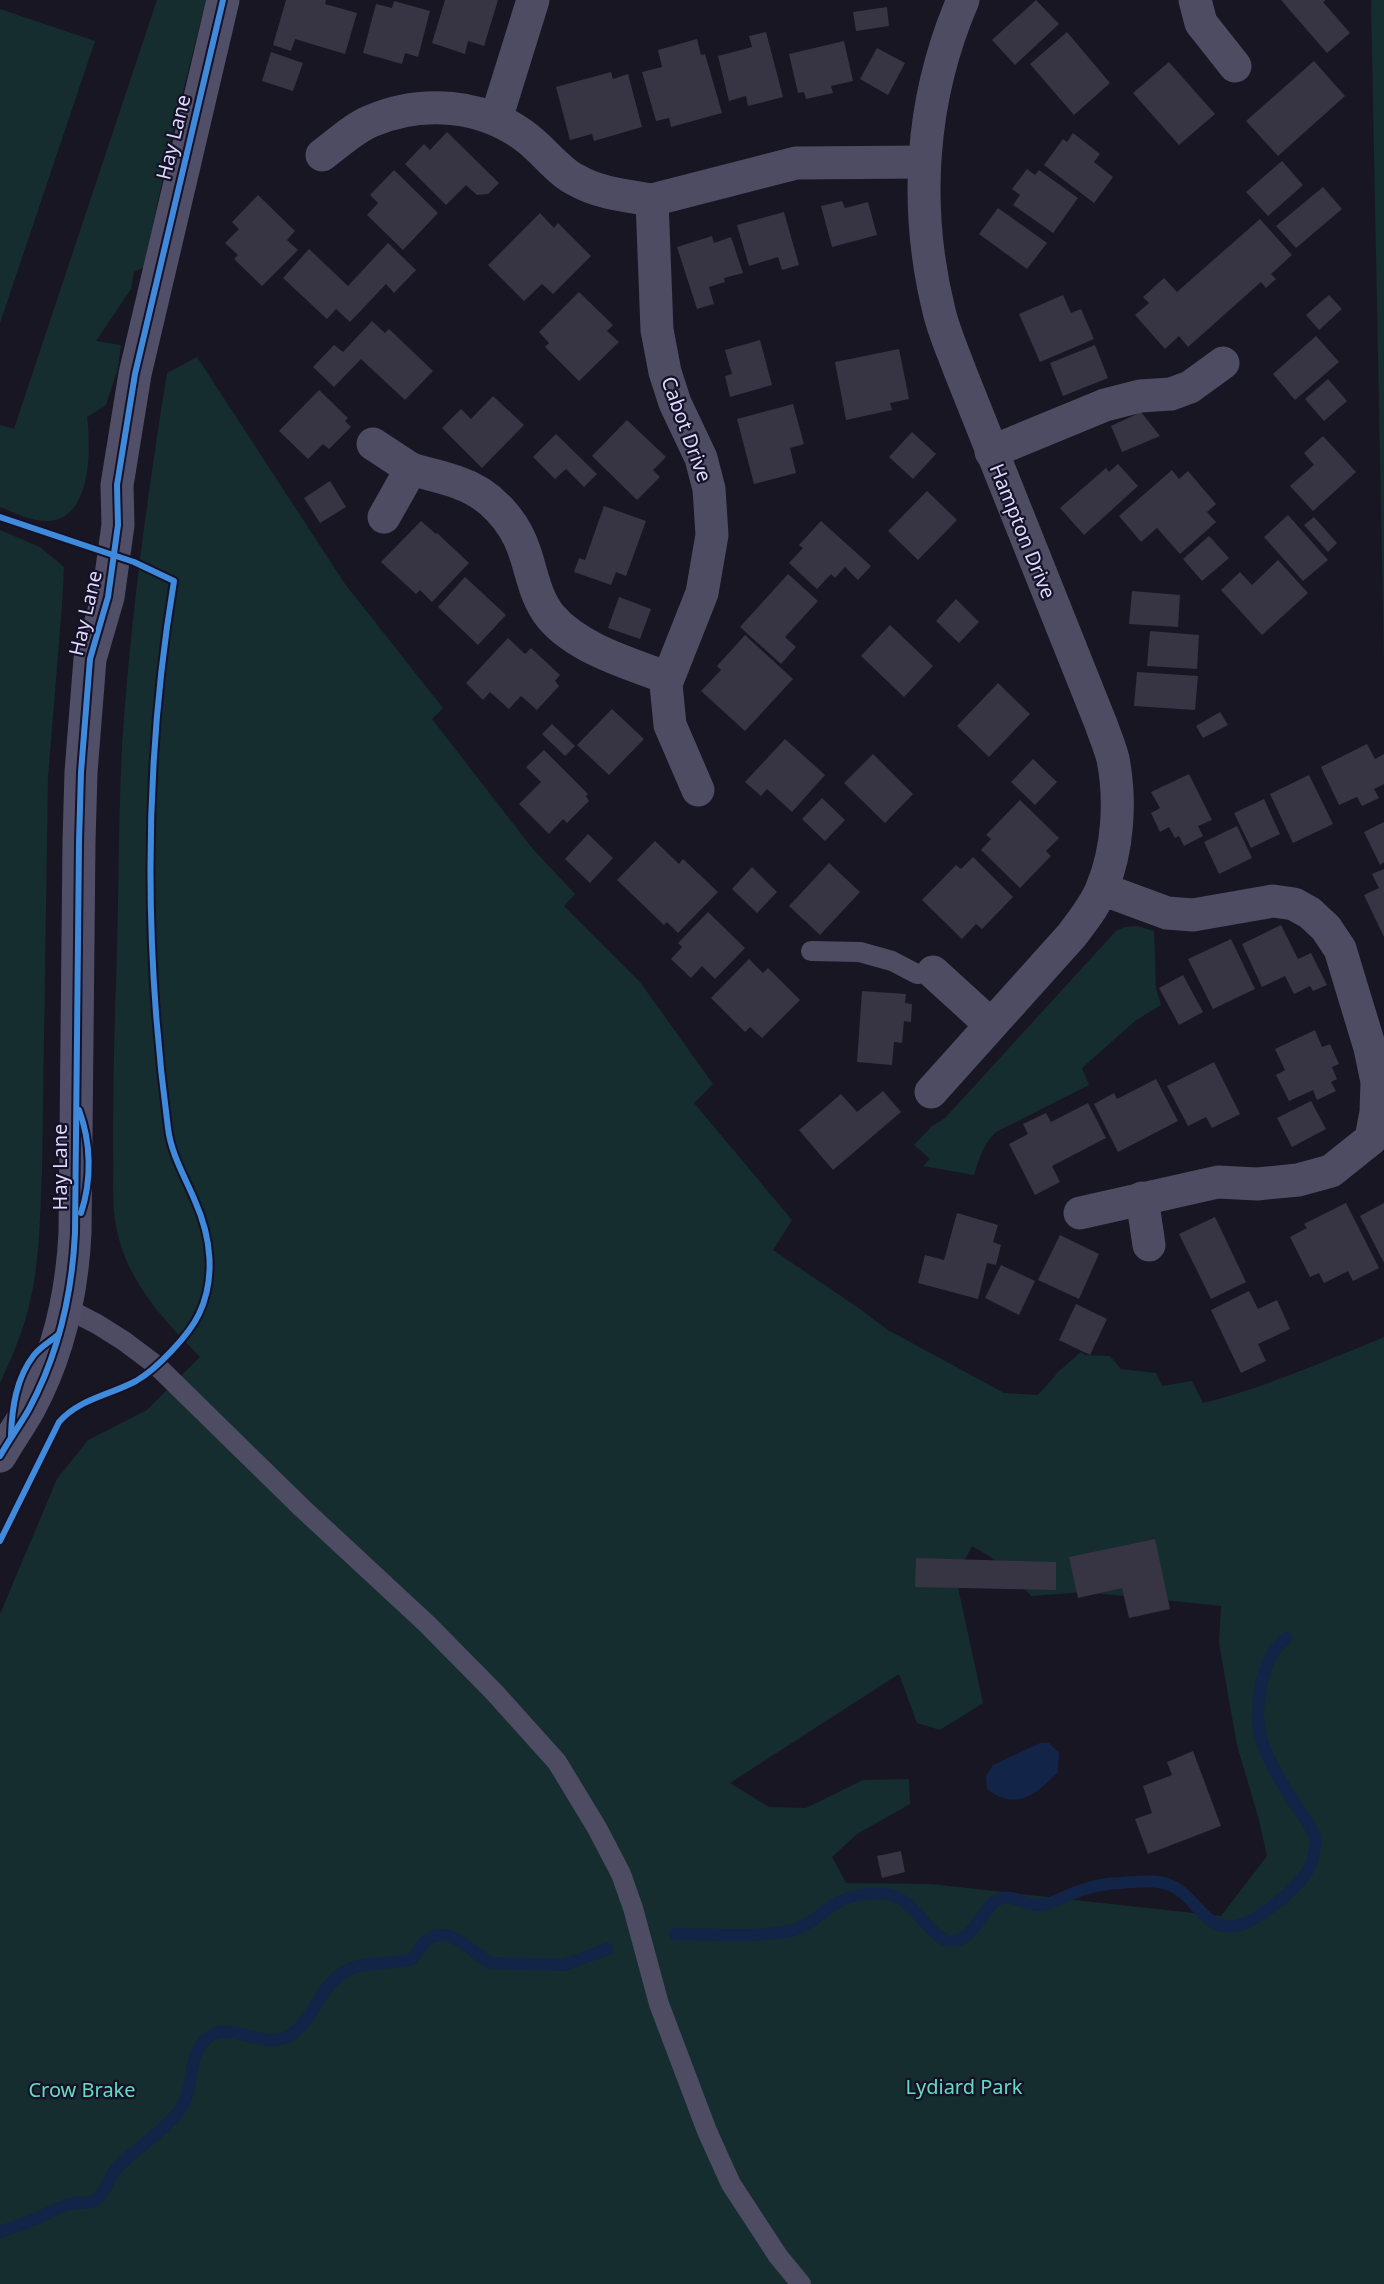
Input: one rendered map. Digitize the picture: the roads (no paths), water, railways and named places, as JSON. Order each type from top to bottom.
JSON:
[{"type":"street","name":"Hay Lane","points":[[0,1456],[29,1409],[42,1381],[59,1334],[73,1271],[79,842],[81,772],[90,659],[108,597],[118,525],[117,484],[135,374],[223,0]]},
{"type":"street","points":[[496,119],[533,0]]},
{"type":"street","name":"Hampton Drive","points":[[931,1092],[1089,914],[1102,889],[1111,859],[1116,822],[1113,759],[991,452],[940,315],[930,264],[923,216],[923,162],[936,80],[949,33],[963,0]]},
{"type":"street","points":[[1195,0],[1201,23],[1235,66]]},
{"type":"street","points":[[322,154],[369,122],[398,111],[437,107],[473,111],[496,119],[526,137],[575,180],[624,196],[652,200],[796,162],[923,162]]},
{"type":"street","name":"Cabot Drive","points":[[652,200],[653,276],[657,330],[665,372],[675,403],[701,458],[709,489],[712,536],[702,593],[666,684],[670,725],[698,790]]},
{"type":"street","points":[[991,452],[1105,405],[1140,396],[1171,394],[1190,387],[1222,363]]},
{"type":"street","points":[[373,444],[411,469],[459,483],[482,494],[514,526],[524,548],[537,594],[552,617],[573,635],[602,652],[668,678]]},
{"type":"street","points":[[384,517],[411,469]]},
{"type":"street","points":[[1080,1213],[1218,1182],[1257,1184],[1298,1180],[1331,1171],[1371,1139],[1376,1112],[1377,1082],[1370,1048],[1340,949],[1326,928],[1310,913],[1294,904],[1274,901],[1193,915],[1167,913],[1102,889]]},
{"type":"street","points":[[933,972],[990,1024]]},
{"type":"street","points":[[1142,1198],[1149,1245]]},
{"type":"lane","points":[[811,951],[860,952],[892,961],[917,974],[933,972]]},
{"type":"lane","points":[[66,1308],[98,1324],[156,1365],[302,1508],[427,1624],[495,1693],[557,1762],[597,1828],[621,1874],[633,1908],[659,2004],[707,2131],[731,2184],[778,2256],[801,2284]]},
{"type":"water","points":[[1040,1743],[1049,1743],[1059,1753],[1058,1772],[1042,1787],[1016,1800],[997,1796],[987,1789],[986,1776],[993,1765]]},
{"type":"waterway","points":[[675,1934],[754,1935],[784,1932],[808,1924],[842,1900],[860,1895],[885,1894],[905,1902],[936,1934],[951,1941],[966,1936],[991,1904],[1002,1898],[1013,1898],[1034,1905],[1043,1905],[1095,1886],[1141,1882],[1163,1883],[1176,1888],[1216,1924],[1235,1926],[1254,1919],[1276,1904],[1303,1877],[1313,1859],[1315,1847],[1312,1830],[1270,1761],[1260,1734],[1258,1714],[1262,1681],[1274,1651],[1286,1638]]},
{"type":"waterway","points":[[0,2232],[65,2205],[89,2203],[97,2199],[117,2168],[162,2129],[183,2105],[189,2089],[193,2063],[205,2040],[214,2034],[223,2032],[274,2040],[284,2038],[301,2026],[326,1989],[341,1974],[349,1970],[366,1965],[412,1959],[427,1940],[444,1935],[460,1941],[490,1963],[564,1965],[608,1949]]},
{"type":"park label","name":"Lydiard Park","points":[[964,2086]]},
{"type":"park label","name":"Crow Brake","points":[[82,2089]]}]
